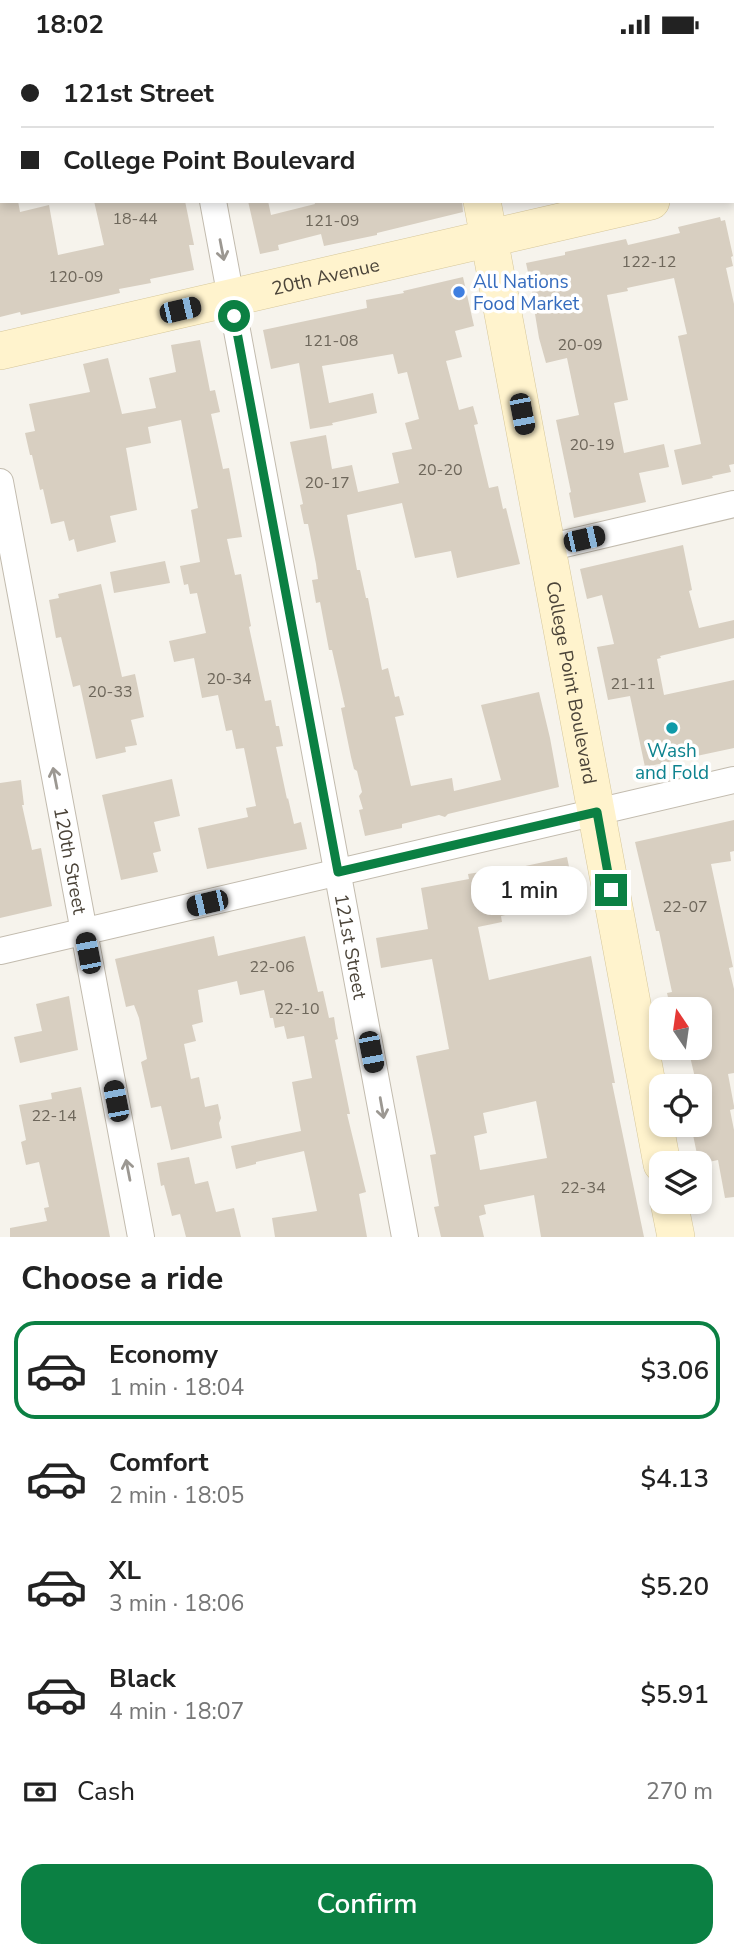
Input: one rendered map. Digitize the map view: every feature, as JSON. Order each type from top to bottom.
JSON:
[{"type":"street","name":"121st Street","points":[[213,203],[405,1237]]},
{"type":"street","name":"College Point Boulevard","points":[[482,203],[660,1151]]},
{"type":"street","name":"20th Avenue","points":[[0,351],[643,203]]},
{"type":"street","name":"120th Street","points":[[0,482],[141,1237]]},
{"type":"street","points":[[547,548],[734,504]]},
{"type":"street","points":[[0,951],[734,780]]},
{"type":"street","points":[[671,1214],[676,1237]]},
{"type":"building","points":[[0,203],[18,203],[20,212],[49,205],[58,255],[104,245],[94,203],[185,203],[194,245],[189,245],[194,270],[150,279],[151,283],[119,289],[120,293],[21,315],[20,312],[0,317]]},
{"type":"building","points":[[248,203],[268,203],[271,215],[315,203],[462,203],[463,212],[377,235],[324,246],[321,234],[278,245],[279,250],[260,254]]},
{"type":"building","points":[[720,217],[721,221],[725,220],[733,256],[733,266],[726,268],[734,304],[734,464],[729,465],[731,472],[682,485],[674,450],[701,444],[678,336],[687,334],[674,278],[627,288],[628,291],[607,295],[628,400],[614,403],[624,453],[664,444],[669,467],[639,473],[646,502],[574,518],[556,420],[579,415],[567,358],[546,363],[526,263],[626,239],[628,245],[680,233],[678,227]]},
{"type":"building","points":[[463,277],[474,326],[455,331],[462,357],[446,361],[459,410],[473,406],[478,424],[474,425],[489,488],[498,486],[520,564],[457,578],[451,551],[415,558],[402,503],[347,515],[357,570],[360,570],[368,598],[382,670],[388,668],[395,697],[399,696],[404,715],[395,717],[411,786],[452,778],[454,791],[501,780],[481,705],[539,692],[559,787],[448,814],[445,817],[439,815],[402,824],[402,828],[365,836],[359,810],[363,809],[359,796],[362,792],[351,757],[341,708],[345,707],[332,650],[329,650],[320,602],[316,603],[312,580],[318,579],[316,564],[308,524],[304,524],[300,505],[303,504],[290,442],[326,435],[332,469],[352,465],[358,492],[399,483],[392,453],[412,449],[405,423],[419,419],[407,372],[398,374],[393,354],[322,366],[329,403],[373,393],[377,413],[310,429],[299,363],[271,369],[263,330],[367,308],[366,300]]},
{"type":"building","points":[[200,340],[210,391],[215,390],[220,412],[211,414],[223,469],[229,468],[242,537],[227,539],[235,575],[241,574],[265,701],[271,700],[276,726],[279,726],[283,746],[276,747],[287,799],[294,824],[301,822],[307,849],[207,869],[198,828],[248,817],[246,808],[256,806],[244,748],[236,749],[232,730],[226,731],[218,695],[202,698],[194,658],[174,662],[169,641],[206,633],[197,593],[190,594],[188,584],[184,585],[180,566],[200,562],[191,510],[198,508],[181,420],[148,427],[151,443],[126,448],[137,510],[110,516],[116,542],[77,552],[74,539],[69,541],[64,521],[51,524],[25,433],[35,431],[29,404],[90,392],[83,364],[108,358],[122,414],[156,408],[149,378],[176,372],[171,345]]},
{"type":"building","points":[[683,545],[692,590],[689,591],[699,628],[734,620],[734,638],[660,656],[661,658],[657,659],[664,695],[734,680],[734,748],[645,767],[630,696],[608,700],[597,647],[614,644],[602,595],[587,599],[580,569]]},
{"type":"building","points":[[165,561],[170,583],[114,593],[110,572]]},
{"type":"building","points":[[101,584],[122,677],[135,674],[144,717],[131,720],[137,745],[125,747],[126,752],[96,759],[80,685],[73,687],[61,637],[56,638],[49,600],[59,598],[58,594]]},
{"type":"building","points":[[172,779],[180,816],[154,822],[161,851],[153,853],[158,872],[121,880],[102,795]]},
{"type":"building","points":[[21,780],[22,805],[32,850],[41,848],[52,906],[0,918],[0,783]]},
{"type":"building","points":[[734,820],[734,851],[730,852],[731,861],[711,864],[733,967],[729,968],[734,989],[734,1073],[728,1074],[734,1106],[734,1109],[730,1110],[734,1130],[734,1197],[725,1198],[718,1160],[712,1161],[712,1151],[696,1151],[693,1137],[712,1137],[712,1074],[694,1074],[691,1061],[712,1061],[712,997],[668,997],[667,993],[672,992],[635,842]]},
{"type":"building","points":[[567,857],[573,886],[564,889],[568,902],[501,916],[502,922],[478,927],[489,980],[591,956],[615,1083],[612,1083],[644,1237],[541,1237],[534,1195],[484,1205],[486,1214],[479,1216],[484,1237],[441,1237],[434,1207],[439,1206],[430,1155],[436,1154],[416,1056],[449,1049],[432,959],[381,968],[376,938],[428,929],[421,888],[469,879],[468,874],[487,871],[488,874]],"holes":[[[536,1101],[547,1158],[480,1170],[474,1136],[487,1133],[483,1113]]]},
{"type":"building","points":[[214,936],[218,956],[305,936],[318,992],[323,991],[329,1018],[334,1017],[338,1039],[335,1040],[350,1114],[347,1114],[366,1192],[359,1194],[367,1237],[275,1237],[272,1218],[317,1211],[304,1151],[236,1169],[231,1146],[301,1131],[292,1082],[312,1078],[304,1036],[287,1039],[284,1026],[275,1028],[264,990],[240,995],[237,981],[198,990],[203,1022],[192,1025],[196,1041],[184,1044],[191,1079],[199,1077],[205,1107],[218,1104],[222,1138],[171,1150],[161,1106],[151,1108],[141,1062],[147,1059],[139,1018],[134,1005],[126,1007],[115,959]]},
{"type":"building","points":[[69,996],[78,1050],[20,1063],[14,1037],[42,1031],[36,1004]]},
{"type":"building","points":[[81,1087],[110,1237],[10,1237],[10,1228],[47,1221],[44,1208],[49,1207],[39,1162],[26,1165],[21,1142],[26,1140],[19,1105],[52,1099],[51,1093]]},
{"type":"building","points":[[189,1157],[195,1184],[208,1181],[216,1212],[234,1208],[241,1237],[186,1237],[180,1214],[172,1216],[164,1185],[161,1186],[157,1163]]},
{"type":"place","name":"All Nations Food Market","points":[[459,292]]},
{"type":"place","name":"Wash and Fold","points":[[672,728]]},
{"type":"route","points":[[234,316],[338,872],[597,812],[611,890]]}]
